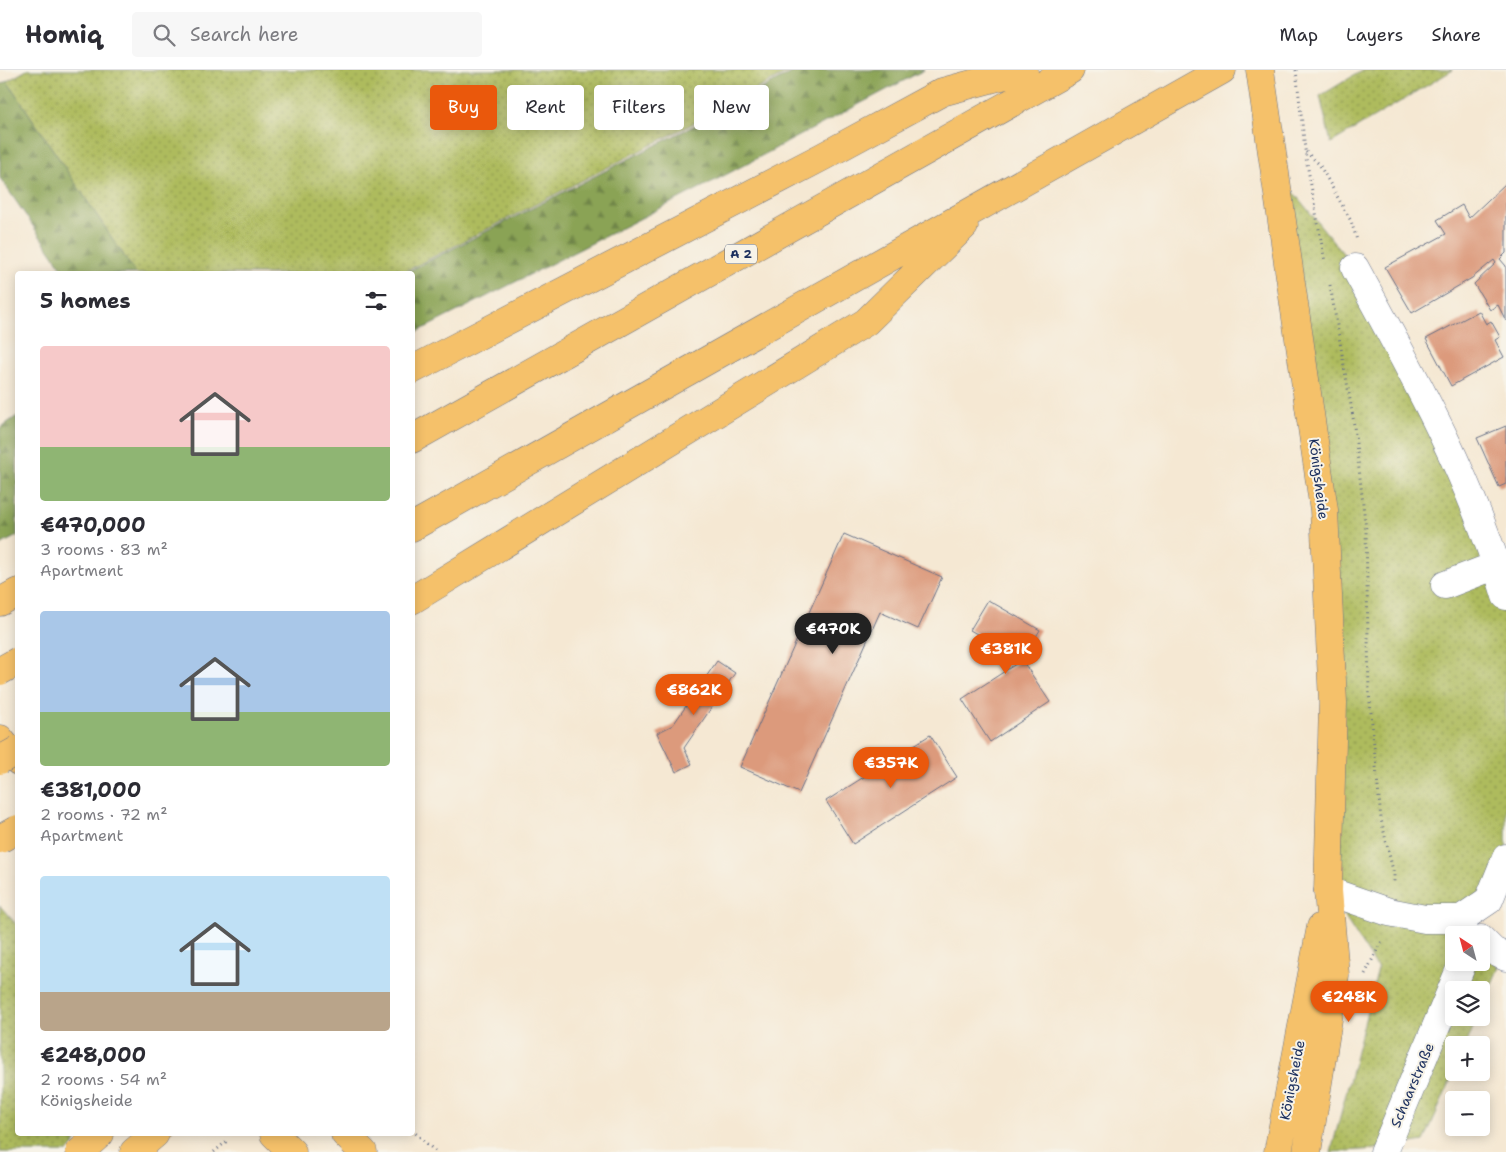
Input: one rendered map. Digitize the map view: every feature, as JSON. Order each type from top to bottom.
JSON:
[{"type":"main road","points":[[415,368],[822,157],[942,92],[1024,70]]},
{"type":"main road","name":"A 2","points":[[415,437],[1070,70]]},
{"type":"main road","points":[[415,525],[1222,70]]},
{"type":"main road","name":"Königsheide","points":[[1260,70],[1324,510],[1333,703],[1328,891],[1335,975],[1307,1152]]},
{"type":"main road","points":[[415,598],[866,322],[992,199]]},
{"type":"main road","points":[[0,602],[15,594]]},
{"type":"main road","points":[[0,671],[15,663]]},
{"type":"main road","points":[[0,823],[15,840]]},
{"type":"main road","points":[[0,839],[15,831]]},
{"type":"main road","name":"Königsheide","points":[[1278,1152],[1328,891]]},
{"type":"main road","points":[[134,1152],[153,1136]]},
{"type":"main road","points":[[276,1136],[292,1152]]},
{"type":"main road","points":[[347,1136],[363,1152]]},
{"type":"street","points":[[1354,268],[1428,402],[1474,502],[1506,596]]},
{"type":"street","points":[[1445,585],[1497,565]]},
{"type":"street","points":[[1470,926],[1489,900],[1506,858]]},
{"type":"street","points":[[1328,891],[1389,912],[1452,926]]},
{"type":"street","points":[[1490,949],[1506,956]]},
{"type":"street","name":"Schaarstraße","points":[[1384,1152],[1459,971]]},
{"type":"path","points":[[1305,152],[1320,164],[1351,220],[1357,237]]},
{"type":"path","points":[[415,1133],[436,1152]]},
{"type":"path","points":[[214,1152],[228,1140]]},
{"type":"green space","points":[[27,70],[792,70],[764,85],[694,85],[694,123],[684,128],[684,85],[594,85],[594,130],[680,130],[406,271],[134,271],[7,81]]},
{"type":"green space","points":[[796,70],[924,70],[714,181],[415,333],[415,271],[409,271],[694,126],[694,130],[769,130],[768,85]]},
{"type":"green space","points":[[1363,70],[1453,70],[1331,143],[1320,96]]},
{"type":"green space","points":[[7,81],[134,271],[64,271],[0,178],[0,85]]},
{"type":"green space","points":[[1273,167],[1355,268],[1506,596],[1506,858],[1461,919],[1467,926],[1445,926],[1445,971],[1490,971],[1490,956],[1499,967],[1490,988],[1490,981],[1445,981],[1445,1026],[1474,1026],[1470,1036],[1445,1036],[1445,1081],[1450,1081],[1424,1141],[1376,1149],[1331,1152],[1378,969],[1328,891],[1333,703]]},
{"type":"green space","points":[[15,417],[15,537],[0,545],[0,428]]},
{"type":"green space","points":[[0,906],[15,923],[15,1136],[77,1136],[73,1147],[68,1152],[0,1152]]},
{"type":"building","points":[[1506,183],[1506,253],[1500,259],[1506,266],[1506,321],[1498,305],[1490,310],[1474,284],[1496,263],[1494,260],[1472,278],[1412,313],[1385,267],[1446,234],[1437,220],[1462,205],[1469,218]]},
{"type":"building","points":[[1479,311],[1486,324],[1491,321],[1500,337],[1495,340],[1504,357],[1451,386],[1426,339]]},
{"type":"building","points":[[1506,426],[1506,484],[1499,487],[1477,438]]},
{"type":"building","points":[[844,534],[942,577],[918,629],[880,612],[799,793],[740,767]]},
{"type":"building","points":[[988,600],[1040,630],[1022,660],[970,630]]},
{"type":"building","points":[[1022,660],[1050,702],[990,742],[962,699]]},
{"type":"building","points":[[717,661],[735,673],[684,748],[692,764],[676,772],[657,733],[673,725]]},
{"type":"building","points":[[930,735],[957,777],[853,844],[826,801]]}]
